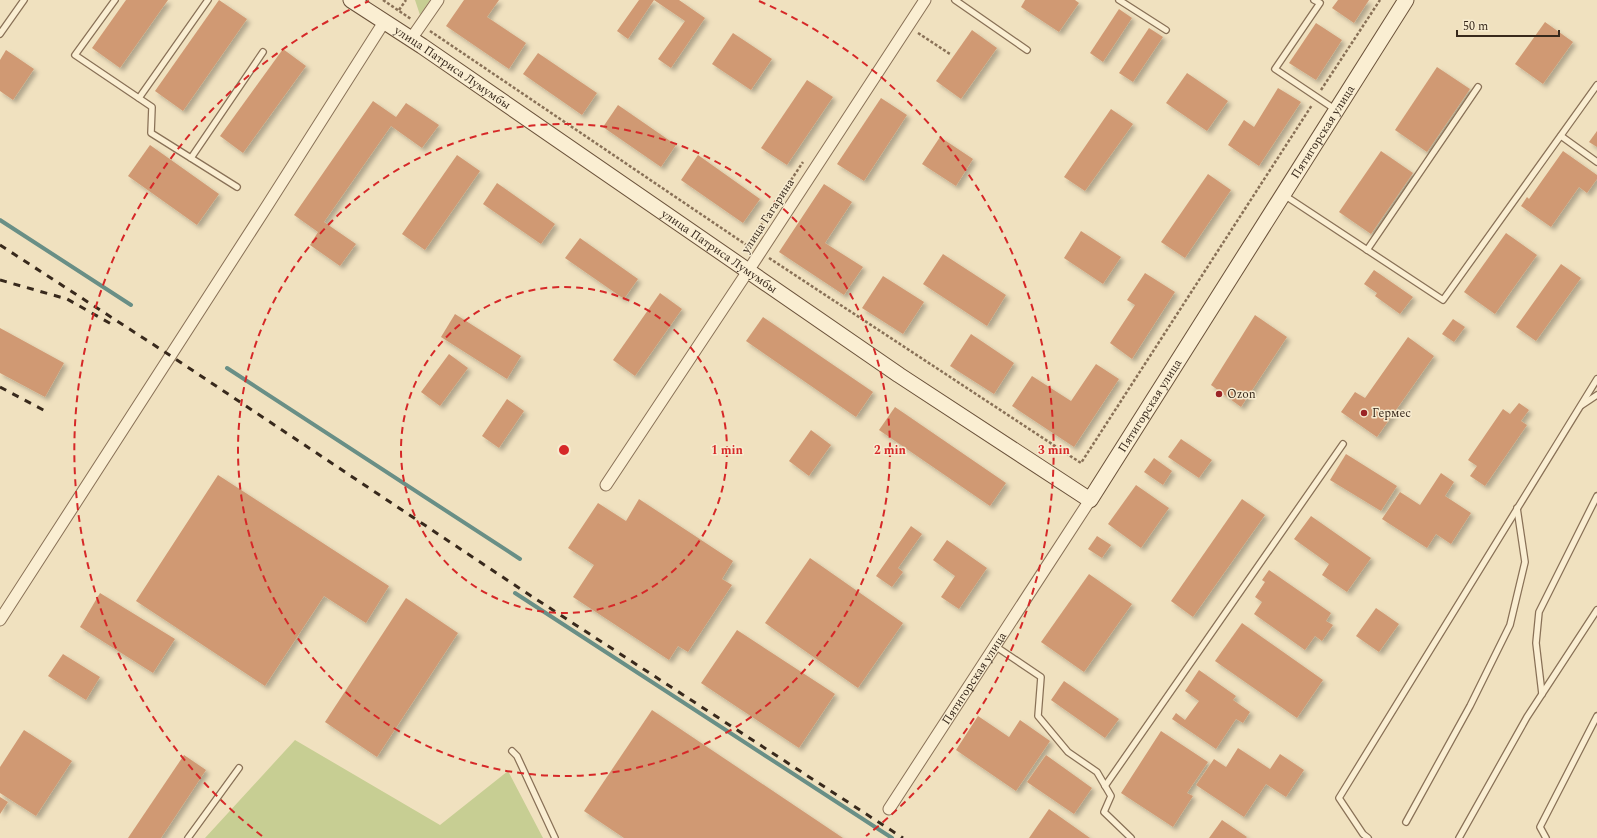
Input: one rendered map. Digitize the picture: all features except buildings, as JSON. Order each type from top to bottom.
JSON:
[{"type":"street","points":[[412,39],[438,0]]},
{"type":"street","name":"улица Гагарина","points":[[606,485],[925,0]]},
{"type":"street","name":"Пятигорская улица","points":[[889,809],[1090,500],[1406,0]]},
{"type":"street","name":"улица Патриса Лумумбы","points":[[361,3],[384,22],[412,39],[899,375],[1090,500]]},
{"type":"street","points":[[0,620],[384,22]]},
{"type":"lane","points":[[0,34],[24,0]]},
{"type":"lane","points":[[115,0],[75,55],[152,107],[151,133],[237,187]]},
{"type":"lane","points":[[139,98],[208,0]]},
{"type":"lane","points":[[955,0],[1027,50]]},
{"type":"lane","points":[[1119,0],[1166,30]]},
{"type":"lane","points":[[1314,0],[1320,4],[1275,69],[1336,110]]},
{"type":"lane","points":[[191,158],[263,52]]},
{"type":"lane","points":[[1283,194],[1443,300],[1597,85]]},
{"type":"lane","points":[[1367,250],[1478,87]]},
{"type":"lane","points":[[1561,136],[1597,162]]},
{"type":"lane","points":[[1368,838],[1363,834],[1339,798],[1597,379]]},
{"type":"lane","points":[[1580,406],[1597,395]]},
{"type":"lane","points":[[1105,786],[1343,444]]},
{"type":"lane","points":[[1542,694],[1536,643],[1539,612],[1597,496]]},
{"type":"lane","points":[[1406,822],[1470,706],[1510,625],[1525,562],[1517,508]]},
{"type":"lane","points":[[1459,838],[1526,717],[1597,610]]},
{"type":"lane","points":[[995,646],[1041,677],[1038,716],[1068,752],[1097,772],[1111,796],[1104,812],[1131,838]]},
{"type":"lane","points":[[1546,838],[1540,827],[1597,716]]},
{"type":"lane","points":[[512,751],[517,756],[555,838]]},
{"type":"lane","points":[[188,838],[239,768]]},
{"type":"path","points":[[383,0],[747,246],[760,253],[1081,463],[1380,0]]},
{"type":"path","points":[[399,10],[406,0]]},
{"type":"path","points":[[907,27],[950,54]]},
{"type":"green space","points":[[415,0],[430,0],[420,15]]},
{"type":"green space","points":[[295,740],[440,825],[508,771],[543,838],[205,838]]},
{"type":"waterway","points":[[0,220],[131,305]]},
{"type":"waterway","points":[[227,368],[520,559]]},
{"type":"waterway","points":[[515,593],[892,838]]},
{"type":"railway","points":[[0,245],[171,356],[522,590],[903,838]]},
{"type":"railway","points":[[0,280],[67,299],[113,325]]},
{"type":"railway","points":[[0,387],[49,413]]},
{"type":"place","name":"Ozon","points":[[1219,394]]},
{"type":"place","name":"Гермес","points":[[1364,413]]}]
